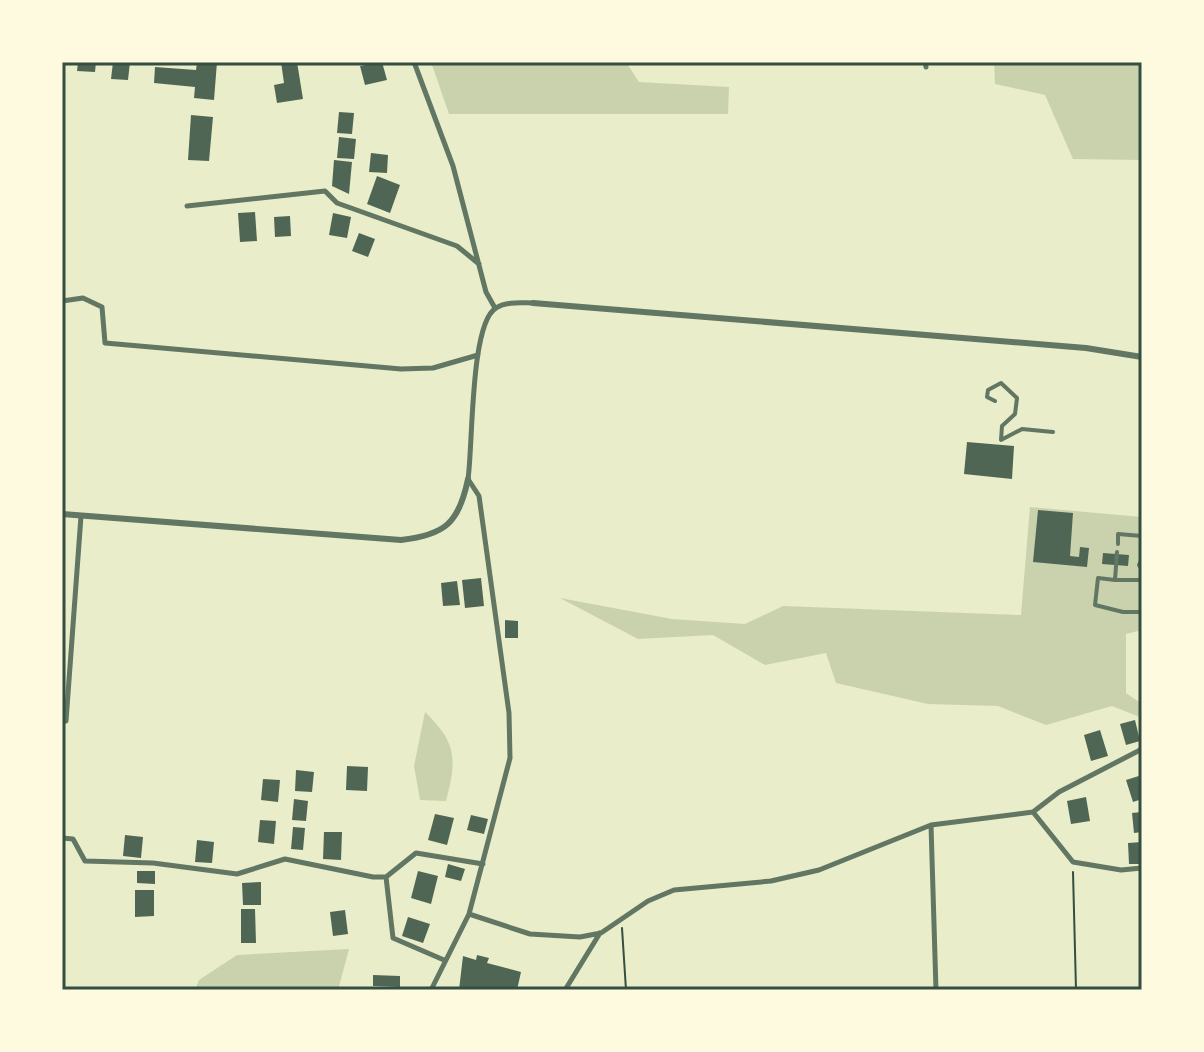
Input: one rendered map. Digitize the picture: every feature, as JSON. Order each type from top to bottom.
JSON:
[{"type":"street","points":[[414,62],[453,166],[486,292],[495,308]]},
{"type":"street","points":[[187,206],[325,191],[337,203],[457,246],[479,264]]},
{"type":"street","points":[[62,301],[83,298],[102,307],[105,343],[401,369],[433,368],[478,355]]},
{"type":"street","points":[[62,514],[401,540],[430,537],[451,523],[463,505],[478,355],[485,318],[495,308],[533,303],[1086,348],[1142,357]]},
{"type":"street","points":[[995,401],[987,397],[988,390],[1001,383],[1017,398],[1015,414],[1002,426],[1001,440],[1022,429],[1053,432]]},
{"type":"street","points":[[431,990],[469,914],[510,758],[509,713],[479,496],[468,479]]},
{"type":"street","points":[[62,721],[66,721],[81,516]]},
{"type":"street","points":[[1118,544],[1118,534],[1142,536]]},
{"type":"street","points":[[1115,580],[1117,552]]},
{"type":"street","points":[[1142,558],[1142,570]]},
{"type":"street","points":[[1142,580],[1098,578],[1095,605],[1123,612],[1142,612]]},
{"type":"street","points":[[565,990],[601,933],[648,901],[674,890],[771,881],[819,870],[931,825],[1033,812],[1059,792],[1142,749]]},
{"type":"street","points":[[1033,812],[1073,862],[1121,870],[1142,868]]},
{"type":"street","points":[[931,825],[936,990]]},
{"type":"street","points":[[62,838],[73,839],[85,861],[153,863],[237,874],[285,859],[386,877],[416,853],[483,864]]},
{"type":"street","points":[[386,877],[393,938],[444,960]]},
{"type":"street","points":[[469,914],[530,934],[580,937],[601,933]]},
{"type":"path","points":[[1073,862],[1076,990]]},
{"type":"path","points":[[622,918],[626,990]]},
{"type":"green space","points":[[431,62],[626,62],[639,82],[729,87],[728,114],[449,114]]},
{"type":"green space","points":[[994,62],[1142,62],[1142,160],[1073,159],[1045,95],[995,84]]},
{"type":"green space","points":[[1030,507],[1142,517],[1142,630],[1126,634],[1126,693],[1142,704],[1142,718],[1112,706],[1046,725],[998,706],[928,704],[836,683],[826,653],[765,665],[713,635],[638,639],[560,598],[672,619],[745,624],[783,606],[1021,615]]},
{"type":"green space","points":[[425,712],[443,733],[452,752],[452,774],[446,801],[420,800],[414,766]]},
{"type":"green space","points":[[349,949],[338,990],[195,990],[199,980],[237,955]]},
{"type":"building","points":[[78,62],[96,62],[95,72],[77,71]]},
{"type":"building","points":[[113,62],[130,62],[128,80],[111,79]]},
{"type":"building","points":[[197,62],[217,62],[214,100],[194,98],[195,87],[154,83],[155,67],[196,70]]},
{"type":"building","points":[[281,62],[297,62],[303,99],[277,103],[274,85],[284,83]]},
{"type":"building","points":[[382,62],[387,80],[365,85],[360,66]]},
{"type":"building","points":[[339,112],[354,113],[352,134],[337,133]]},
{"type":"building","points":[[191,115],[213,117],[209,161],[188,160]]},
{"type":"building","points":[[339,137],[356,139],[354,159],[337,158]]},
{"type":"building","points":[[371,153],[388,155],[387,173],[369,172]]},
{"type":"building","points":[[334,160],[352,162],[349,194],[332,186]]},
{"type":"building","points":[[377,176],[400,185],[390,213],[367,204]]},
{"type":"building","points":[[255,212],[257,241],[240,242],[238,213]]},
{"type":"building","points":[[333,213],[351,217],[347,238],[329,235]]},
{"type":"building","points":[[290,216],[291,236],[275,237],[274,217]]},
{"type":"building","points":[[359,233],[375,239],[368,257],[352,251]]},
{"type":"building","points":[[967,442],[1014,446],[1012,479],[964,474]]},
{"type":"building","points":[[1038,510],[1073,513],[1070,556],[1079,557],[1080,547],[1089,548],[1087,567],[1033,562]]},
{"type":"building","points":[[1103,553],[1129,555],[1128,566],[1102,564]]},
{"type":"building","points":[[481,578],[484,606],[465,608],[462,580]]},
{"type":"building","points":[[457,581],[460,605],[443,606],[441,583]]},
{"type":"building","points":[[505,620],[518,621],[518,638],[505,638]]},
{"type":"building","points":[[1135,720],[1140,741],[1126,745],[1120,724]]},
{"type":"building","points":[[1100,730],[1108,756],[1091,761],[1084,735]]},
{"type":"building","points":[[347,766],[368,767],[367,791],[346,790]]},
{"type":"building","points":[[296,770],[314,772],[312,792],[295,791]]},
{"type":"building","points":[[1142,775],[1142,799],[1133,802],[1126,780]]},
{"type":"building","points":[[263,779],[280,780],[278,802],[261,800]]},
{"type":"building","points":[[1086,797],[1090,821],[1071,824],[1067,801]]},
{"type":"building","points":[[294,799],[308,801],[306,821],[292,820]]},
{"type":"building","points":[[1142,812],[1142,832],[1134,833],[1132,813]]},
{"type":"building","points":[[435,814],[454,818],[447,845],[428,840]]},
{"type":"building","points":[[471,815],[488,819],[484,834],[467,830]]},
{"type":"building","points":[[260,820],[276,821],[274,844],[258,842]]},
{"type":"building","points":[[293,827],[305,828],[303,850],[291,849]]},
{"type":"building","points":[[324,832],[342,832],[341,860],[323,859]]},
{"type":"building","points":[[125,835],[143,837],[141,858],[123,856]]},
{"type":"building","points":[[197,840],[214,842],[212,863],[195,862]]},
{"type":"building","points":[[1142,842],[1142,864],[1129,864],[1128,843]]},
{"type":"building","points":[[448,864],[465,869],[461,881],[445,877]]},
{"type":"building","points":[[137,871],[155,871],[155,884],[137,883]]},
{"type":"building","points":[[418,871],[438,876],[431,904],[411,898]]},
{"type":"building","points":[[261,882],[261,905],[243,905],[242,883]]},
{"type":"building","points":[[135,890],[154,890],[154,916],[135,917]]},
{"type":"building","points":[[241,909],[255,909],[256,943],[241,943]]},
{"type":"building","points":[[345,910],[348,934],[333,936],[330,912]]},
{"type":"building","points":[[408,917],[430,924],[423,943],[402,936]]},
{"type":"building","points":[[477,955],[489,958],[487,963],[521,972],[517,990],[459,990],[463,956],[476,960]]},
{"type":"building","points":[[373,975],[400,976],[400,987],[373,986]]}]
